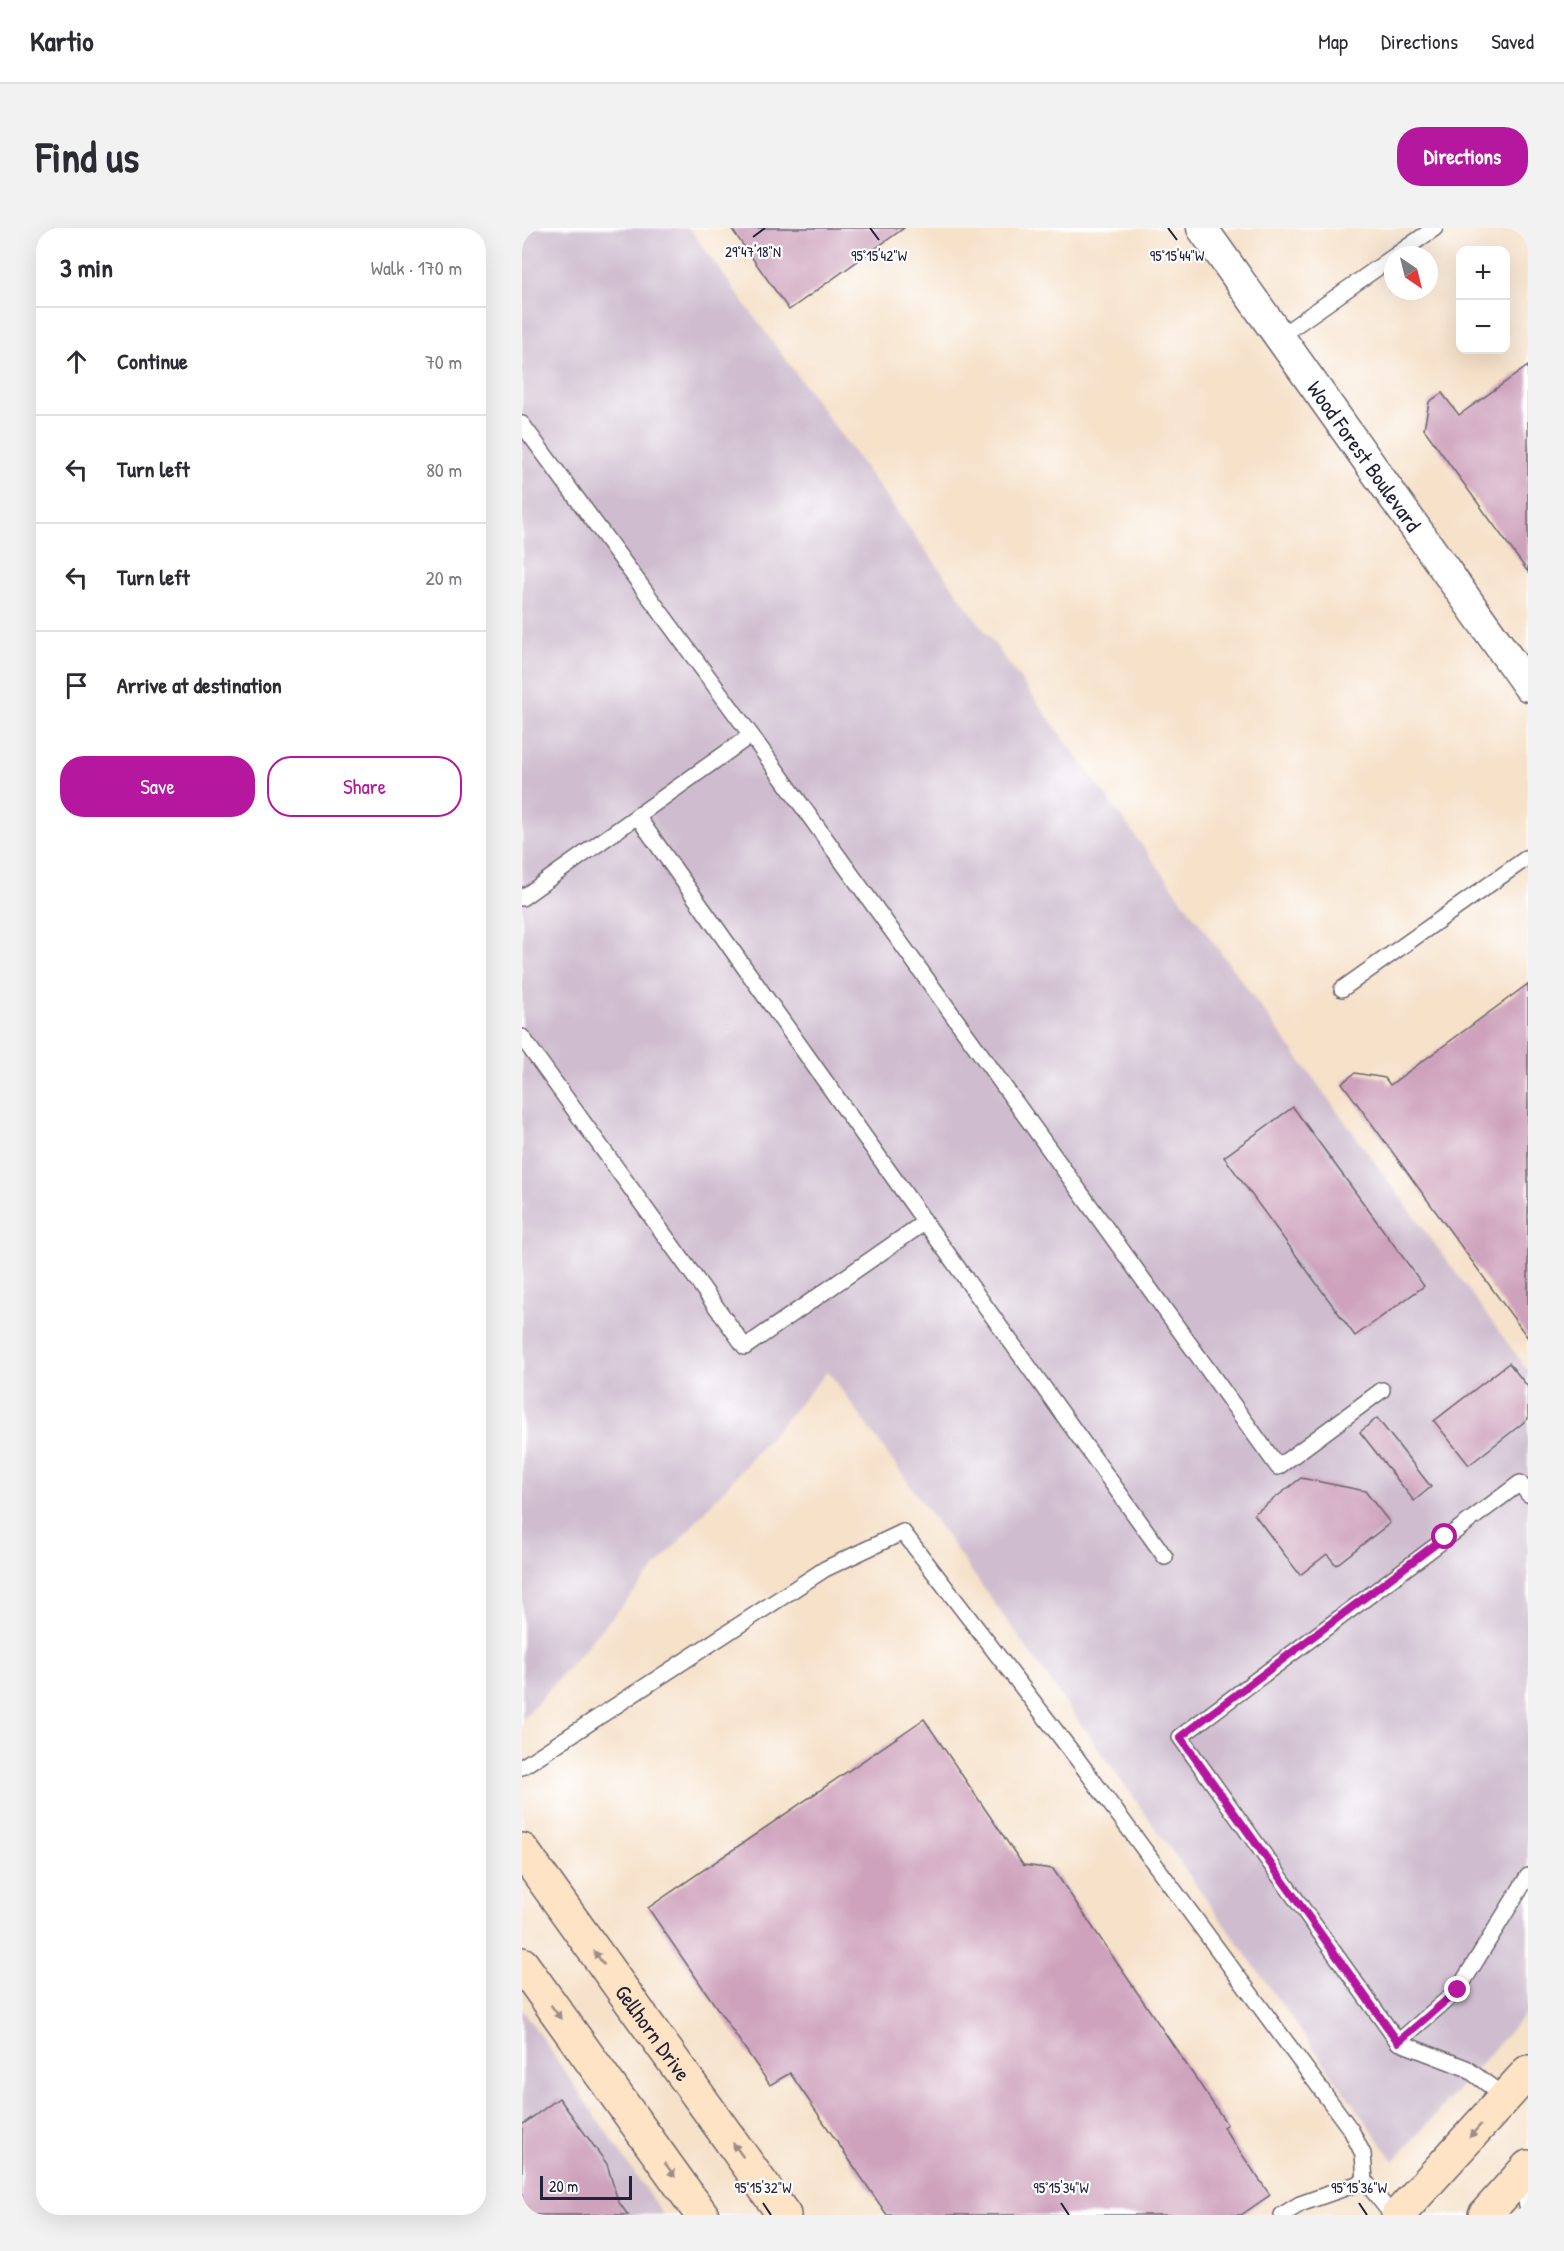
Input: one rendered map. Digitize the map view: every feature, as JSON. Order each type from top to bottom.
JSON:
[{"type":"main road","name":"Gellhorn Drive","points":[[522,1850],[784,2215]]},
{"type":"main road","points":[[522,1964],[702,2215]]},
{"type":"main road","points":[[1398,2215],[1528,2072]]},
{"type":"main road","points":[[1485,2215],[1524,2171]]},
{"type":"street","name":"Wood Forest Boulevard","points":[[1202,228],[1528,686]]},
{"type":"lane","points":[[1409,246],[1435,228]]},
{"type":"lane","points":[[1279,337],[1384,264]]},
{"type":"lane","points":[[522,424],[751,735],[1278,1467],[1382,1390]]},
{"type":"lane","points":[[522,898],[751,735]]},
{"type":"lane","points":[[637,816],[1165,1557]]},
{"type":"lane","points":[[1342,989],[1528,857]]},
{"type":"lane","points":[[522,1037],[745,1347],[925,1222]]},
{"type":"lane","points":[[1505,2097],[1466,2068],[1398,2042],[1180,1737],[1520,1483],[1528,1494]]},
{"type":"lane","points":[[522,1767],[825,1569],[903,1532],[1078,1760],[1351,2130],[1363,2154],[1365,2181],[1392,2215]]},
{"type":"lane","points":[[1398,2042],[1458,1990],[1528,1876]]},
{"type":"lane","points":[[1524,2171],[1528,2210]]},
{"type":"lane","points":[[1282,2215],[1300,2204],[1365,2181]]},
{"type":"shaded area","points":[[522,228],[689,228],[1528,1371],[1528,2011],[1394,2161],[828,1371],[522,1720]]},
{"type":"shaded area","points":[[522,2009],[663,2215],[522,2215]]},
{"type":"building","points":[[731,228],[904,228],[789,310]]},
{"type":"building","points":[[1528,366],[1528,572],[1424,429],[1429,402],[1442,393],[1459,415]]},
{"type":"building","points":[[1528,984],[1528,1338],[1342,1083],[1355,1073],[1385,1078],[1390,1085]]},
{"type":"building","points":[[1293,1107],[1424,1286],[1355,1336],[1224,1157]]},
{"type":"building","points":[[1509,1363],[1528,1387],[1528,1419],[1469,1465],[1434,1421]]},
{"type":"building","points":[[1377,1418],[1431,1487],[1414,1501],[1360,1432]]},
{"type":"building","points":[[1301,1478],[1365,1491],[1390,1523],[1336,1565],[1327,1554],[1300,1575],[1254,1514]]},
{"type":"building","points":[[924,1719],[1023,1865],[1053,1869],[1227,2124],[1223,2127],[1270,2195],[1241,2215],[887,2215],[790,2073],[770,2085],[648,1908]]},
{"type":"building","points":[[559,2098],[607,2164],[618,2201],[628,2215],[522,2215],[522,2125]]},
{"type":"route","points":[[1445,1537],[1180,1737],[1398,2042],[1458,1990]]}]
